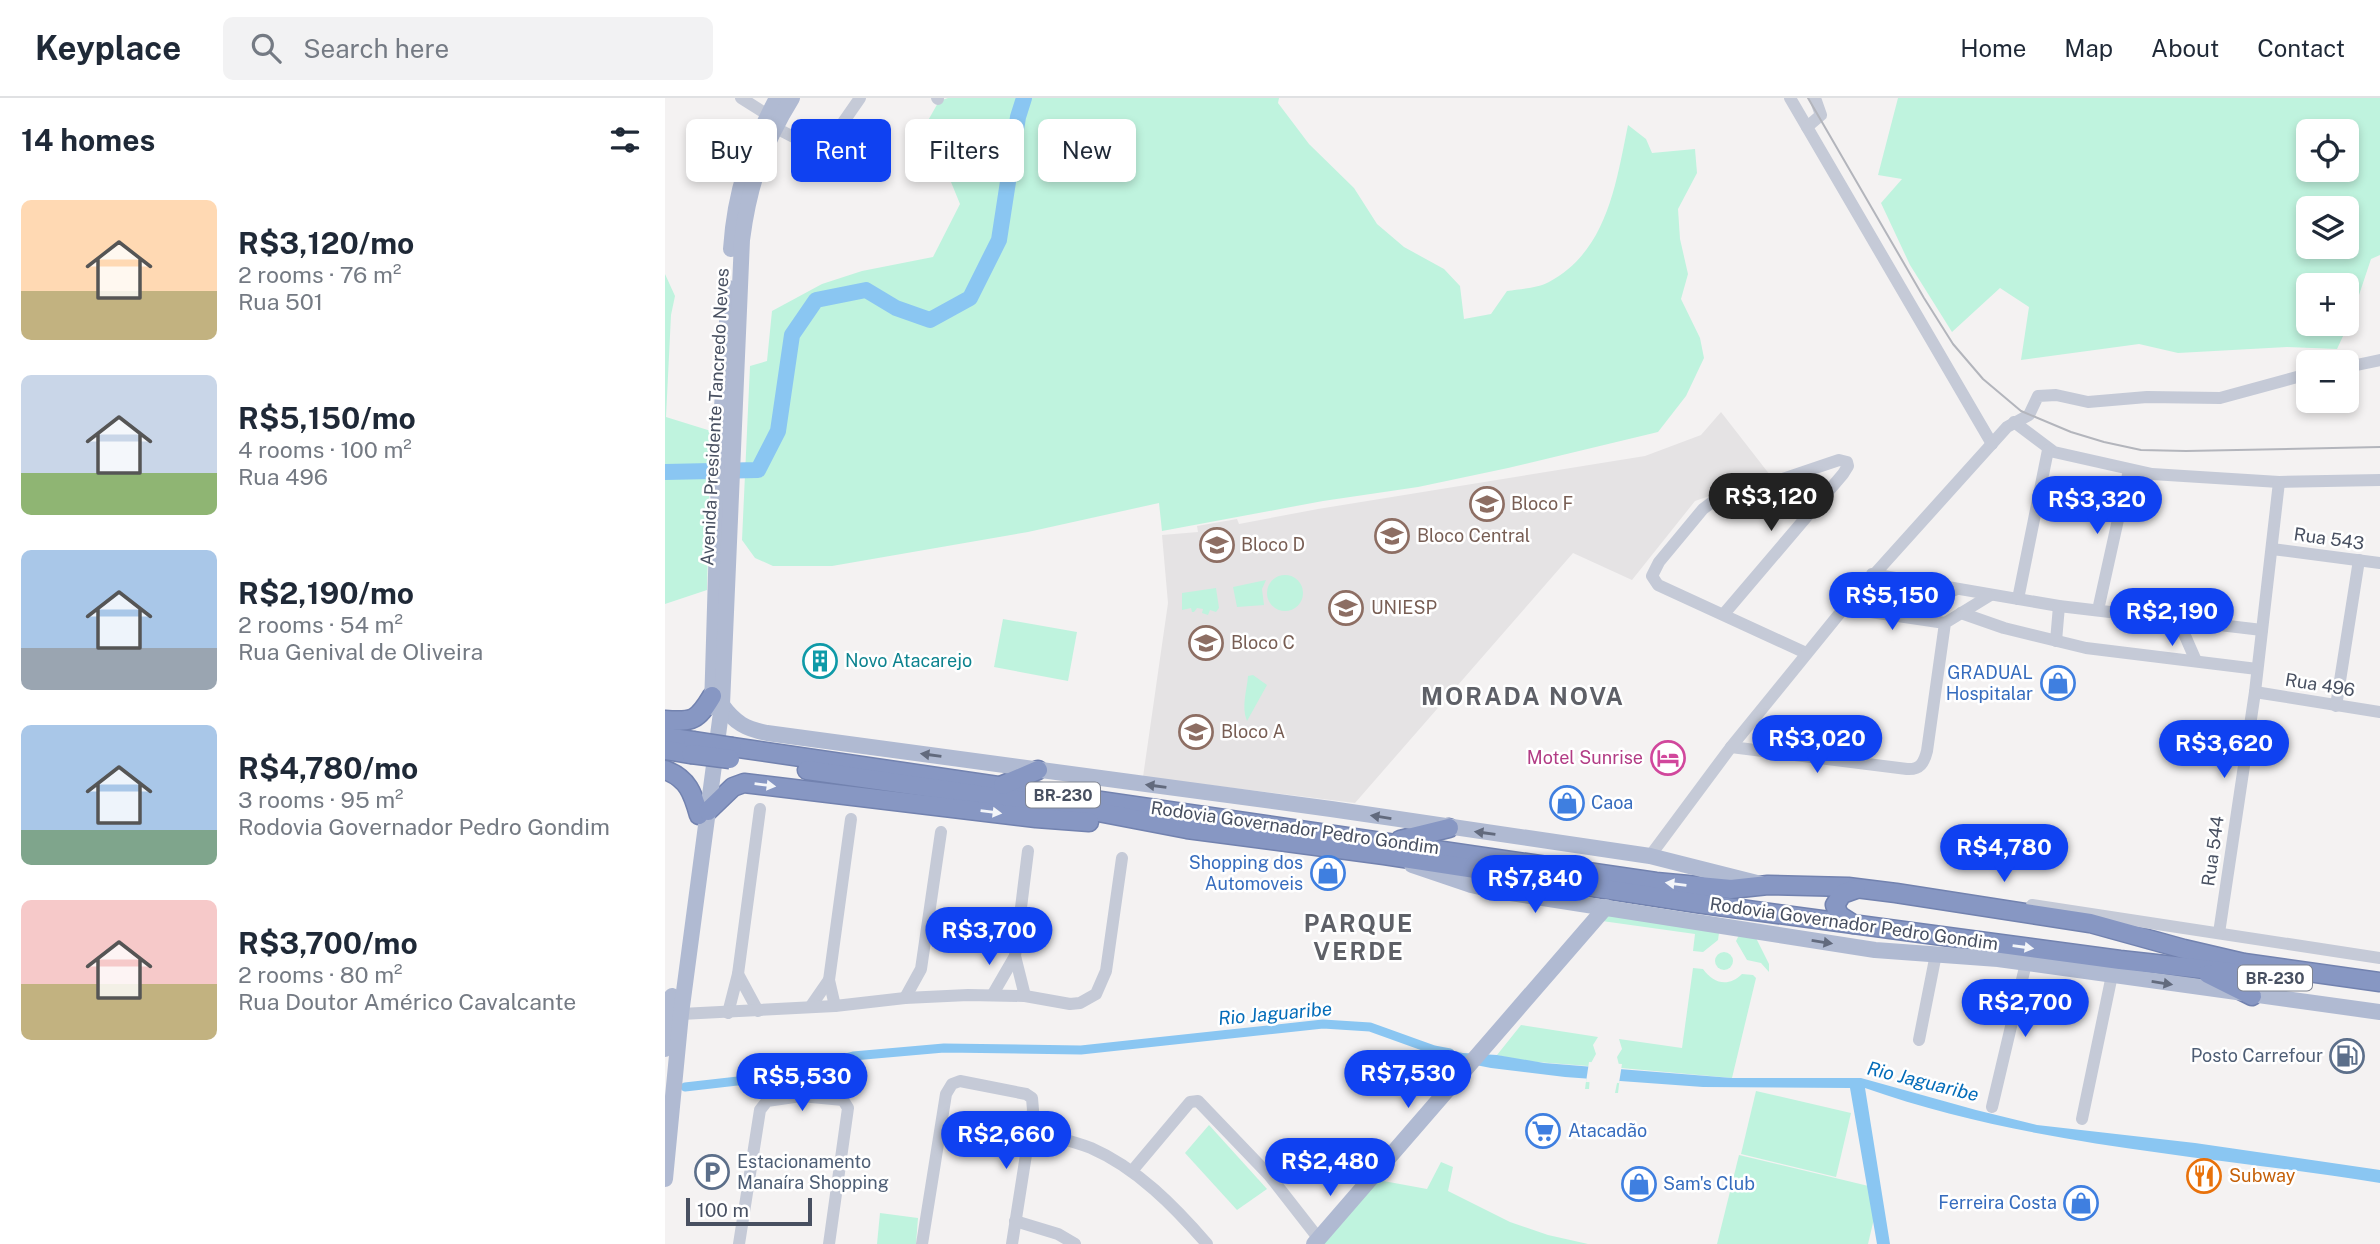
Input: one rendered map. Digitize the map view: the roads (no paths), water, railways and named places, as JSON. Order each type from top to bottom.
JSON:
[{"type":"highway","points":[[665,720],[692,720],[717,701]]},
{"type":"highway","name":"Rodovia Governador Pedro Gondim","points":[[665,737],[712,749],[1187,829],[1388,848],[1699,887],[1731,889],[1768,885],[1859,888],[2091,923],[2215,957],[2380,982]]},
{"type":"highway","name":"Rodovia Governador Pedro Gondim","points":[[665,750],[712,749],[1002,785],[1388,848],[1696,903],[2054,951],[2192,966],[2380,993]]},
{"type":"highway","points":[[665,770],[680,777],[703,813],[733,787],[744,783],[1036,818],[1187,829]]},
{"type":"highway","points":[[1002,785],[1038,770]]},
{"type":"highway","points":[[1388,848],[1449,828]]},
{"type":"highway","points":[[1853,924],[1839,915],[1835,905],[1842,894],[1859,888]]},
{"type":"highway","points":[[2054,951],[2067,945],[2072,938],[2070,927],[2061,919]]},
{"type":"highway","points":[[2192,966],[2252,996]]},
{"type":"main road","name":"Avenida Presidente Tancredo Neves","points":[[772,119],[777,98]]},
{"type":"main road","name":"Avenida Presidente Tancredo Neves","points":[[773,119],[792,98]]},
{"type":"main road","name":"Avenida Presidente Tancredo Neves","points":[[672,1013],[703,813],[717,701],[733,214],[741,182]]},
{"type":"main road","points":[[717,701],[737,723],[755,731],[1650,856],[1768,885]]},
{"type":"main road","points":[[1388,848],[1471,885],[1875,950],[2027,963],[2380,1012]]},
{"type":"main road","points":[[1316,1241],[1606,907]]},
{"type":"main road","points":[[665,1049],[672,1013]]},
{"type":"main road","points":[[665,1179],[672,1013]]},
{"type":"street","points":[[741,98],[768,119]]},
{"type":"street","points":[[777,125],[805,143],[822,145],[833,137],[860,98]]},
{"type":"street","points":[[1790,98],[1992,444]]},
{"type":"street","points":[[1807,127],[1821,115],[1815,98]]},
{"type":"street","points":[[2359,364],[2380,360]]},
{"type":"street","points":[[1650,856],[1731,747],[1872,574],[1992,444],[2014,422],[2029,415],[2036,398],[2056,395],[2088,402],[2147,397],[2220,398],[2296,377]]},
{"type":"street","points":[[2014,422],[2048,450],[2153,474],[2279,482],[2380,480]]},
{"type":"street","points":[[2018,599],[2048,450]]},
{"type":"street","points":[[1723,615],[1843,474],[1848,466],[1847,462],[1842,460],[1830,463],[1711,503],[1703,509],[1652,576],[1658,585],[1723,615],[1806,653]]},
{"type":"street","points":[[2098,610],[2129,470]]},
{"type":"street","name":"Rua 544","points":[[2219,933],[2255,692],[2279,482]]},
{"type":"street","name":"Rua 543","points":[[2272,548],[2380,563]]},
{"type":"street","points":[[2336,706],[2360,560]]},
{"type":"street","points":[[1872,574],[1989,596],[2179,622],[2262,630]]},
{"type":"street","points":[[1890,615],[1956,590]]},
{"type":"street","points":[[1844,608],[1945,622],[1989,596]]},
{"type":"street","points":[[2056,641],[2059,606]]},
{"type":"street","points":[[1961,612],[2004,628],[2113,653],[2257,669]]},
{"type":"street","points":[[1731,747],[1915,770],[1920,767],[1927,751],[1945,622]]},
{"type":"street","points":[[2179,622],[2196,661]]},
{"type":"street","name":"Rua 496","points":[[2255,692],[2380,712]]},
{"type":"street","points":[[728,1013],[738,974],[760,809]]},
{"type":"street","points":[[835,1006],[829,980],[851,818]]},
{"type":"street","points":[[905,998],[921,969],[941,832]]},
{"type":"street","points":[[1025,996],[1015,956],[1028,851]]},
{"type":"street","points":[[672,1013],[728,1013],[905,998],[993,994],[1025,996],[1070,1004],[1089,1000],[1096,994],[1106,971],[1122,858]]},
{"type":"street","points":[[1793,887],[1817,880],[1877,884],[2380,958]]},
{"type":"street","points":[[1919,1041],[1936,954]]},
{"type":"street","points":[[993,994],[1015,956]]},
{"type":"street","points":[[1992,1107],[2027,963]]},
{"type":"street","points":[[921,969],[932,997]]},
{"type":"street","points":[[738,974],[758,1011]]},
{"type":"street","points":[[2082,1119],[2112,975]]},
{"type":"street","points":[[811,1006],[829,980]]},
{"type":"street","points":[[922,1244],[946,1094],[954,1082],[970,1082],[1028,1094],[1033,1104],[1012,1244]]},
{"type":"street","points":[[739,1244],[757,1126],[763,1104],[801,1096],[843,1100],[848,1108],[829,1244]]},
{"type":"street","points":[[1132,1171],[1195,1100],[1200,1102],[1269,1175],[1316,1241]]},
{"type":"street","points":[[1029,1130],[1085,1146],[1132,1171],[1207,1244]]},
{"type":"street","points":[[1015,1221],[1058,1234],[1075,1244]]},
{"type":"water","points":[[1441,1048],[1544,1063],[1732,1078],[1861,1078],[2037,1125],[2195,1143],[2380,1170],[2380,1183],[2056,1137],[1928,1108],[1865,1088],[1890,1244],[1877,1244],[1850,1088],[1703,1087],[1565,1077],[1491,1068],[1435,1057]]},
{"type":"waterway","points":[[665,472],[758,470],[778,431],[792,335],[816,300],[866,290],[896,308],[930,320],[970,298],[999,240],[1018,117],[1024,98]]},
{"type":"waterway","name":"Rio Jaguaribe","points":[[685,1087],[773,1077],[853,1056],[944,1048],[1081,1050],[1323,1024],[1370,1027],[1450,1053]]},
{"type":"tram line","points":[[1808,98],[1953,344],[1983,379],[2021,411],[2071,432],[2141,450],[2380,447]]},
{"type":"place","name":"Bloco F","points":[[1487,504]]},
{"type":"place","name":"Bloco Central","points":[[1392,536]]},
{"type":"place","name":"Bloco D","points":[[1217,545]]},
{"type":"place","name":"UNIESP","points":[[1346,608]]},
{"type":"place","name":"Bloco C","points":[[1206,643]]},
{"type":"place","name":"Novo Atacarejo","points":[[820,661]]},
{"type":"place","name":"GRADUAL Hospitalar","points":[[2058,683]]},
{"type":"place","name":"Bloco A","points":[[1196,732]]},
{"type":"place","name":"Motel Sunrise","points":[[1668,758]]},
{"type":"place","name":"Caoa","points":[[1567,803]]},
{"type":"place","name":"Shopping dos Automoveis","points":[[1328,873]]},
{"type":"place","name":"Posto Carrefour","points":[[2347,1056]]},
{"type":"place","name":"Atacadão","points":[[1543,1131]]},
{"type":"place","name":"Estacionamento Manaíra Shopping","points":[[712,1172]]},
{"type":"place","name":"Subway","points":[[2204,1176]]},
{"type":"place","name":"Sam's Club","points":[[1639,1184]]},
{"type":"place","name":"Ferreira Costa","points":[[2081,1203]]},
{"type":"district","name":"MORADA NOVA","points":[[1523,697]]},
{"type":"district","name":"PARQUE VERDE","points":[[1359,938]]}]
